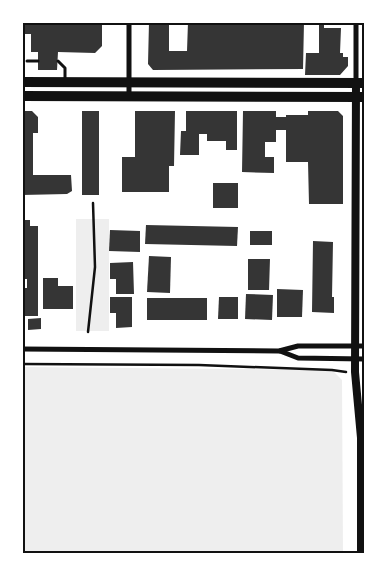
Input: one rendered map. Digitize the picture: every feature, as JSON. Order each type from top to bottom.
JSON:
[{"type":"main road","points":[[22,82],[360,83]]},
{"type":"main road","points":[[22,96],[360,97]]},
{"type":"street","points":[[129,22],[129,97]]},
{"type":"street","points":[[356,22],[360,83],[356,346],[361,438],[360,554]]},
{"type":"street","points":[[22,349],[279,351],[298,346],[364,346]]},
{"type":"street","points":[[279,351],[298,358],[364,359]]},
{"type":"street","points":[[361,438],[364,418]]},
{"type":"lane","points":[[27,61],[38,61]]},
{"type":"lane","points":[[58,61],[65,68],[65,82]]},
{"type":"path","points":[[88,332],[95,267],[93,203]]},
{"type":"path","points":[[22,364],[198,365],[332,370],[341,372]]},
{"type":"shaded area","points":[[76,219],[109,219],[109,331],[76,331]]},
{"type":"shaded area","points":[[23,367],[332,370],[342,380],[343,553],[23,554]]},
{"type":"building","points":[[22,22],[102,22],[102,46],[95,53],[58,52],[57,70],[38,70],[38,52],[31,52],[31,34],[22,34]]},
{"type":"building","points":[[149,22],[169,22],[169,51],[187,51],[188,22],[304,22],[303,69],[153,70],[148,64]]},
{"type":"building","points":[[319,22],[324,22],[324,28],[341,28],[340,53],[343,53],[343,57],[348,57],[348,66],[340,75],[305,75],[306,53],[319,53]]},
{"type":"building","points":[[22,111],[32,111],[38,117],[38,133],[33,133],[33,175],[71,175],[72,191],[67,194],[22,195]]},
{"type":"building","points":[[82,111],[99,111],[99,195],[82,195]]},
{"type":"building","points":[[135,111],[175,111],[174,166],[169,166],[169,192],[122,192],[122,157],[135,157]]},
{"type":"building","points":[[186,111],[237,111],[237,150],[226,150],[226,141],[207,141],[207,134],[199,134],[199,155],[180,155],[181,131],[186,131]]},
{"type":"building","points":[[243,111],[276,111],[276,117],[286,117],[286,115],[308,115],[308,111],[338,111],[343,116],[343,204],[309,204],[308,162],[286,162],[286,130],[276,130],[276,142],[265,142],[265,157],[274,157],[274,173],[242,172]]},
{"type":"building","points":[[213,183],[238,183],[238,208],[213,208]]},
{"type":"building","points":[[22,220],[30,220],[30,226],[38,226],[38,316],[22,316],[22,288],[27,288],[27,279],[22,279]]},
{"type":"building","points":[[146,225],[238,227],[237,246],[145,244]]},
{"type":"building","points":[[110,230],[140,231],[140,252],[109,251]]},
{"type":"building","points":[[250,231],[272,231],[272,245],[250,245]]},
{"type":"building","points":[[313,241],[333,242],[332,297],[334,297],[334,313],[312,312]]},
{"type":"building","points":[[149,256],[171,257],[170,293],[147,292]]},
{"type":"building","points":[[248,259],[270,259],[269,290],[248,290]]},
{"type":"building","points":[[133,262],[134,294],[116,294],[116,279],[110,279],[110,263]]},
{"type":"building","points":[[43,278],[58,278],[58,286],[73,286],[73,309],[43,309]]},
{"type":"building","points":[[277,289],[303,290],[302,317],[277,317]]},
{"type":"building","points":[[246,294],[273,295],[272,320],[245,319]]},
{"type":"building","points":[[110,297],[132,297],[132,327],[116,328],[116,313],[110,313]]},
{"type":"building","points":[[219,297],[238,297],[238,319],[218,319]]},
{"type":"building","points":[[147,298],[207,298],[207,320],[147,320]]},
{"type":"building","points":[[41,318],[41,329],[28,330],[28,319]]}]
